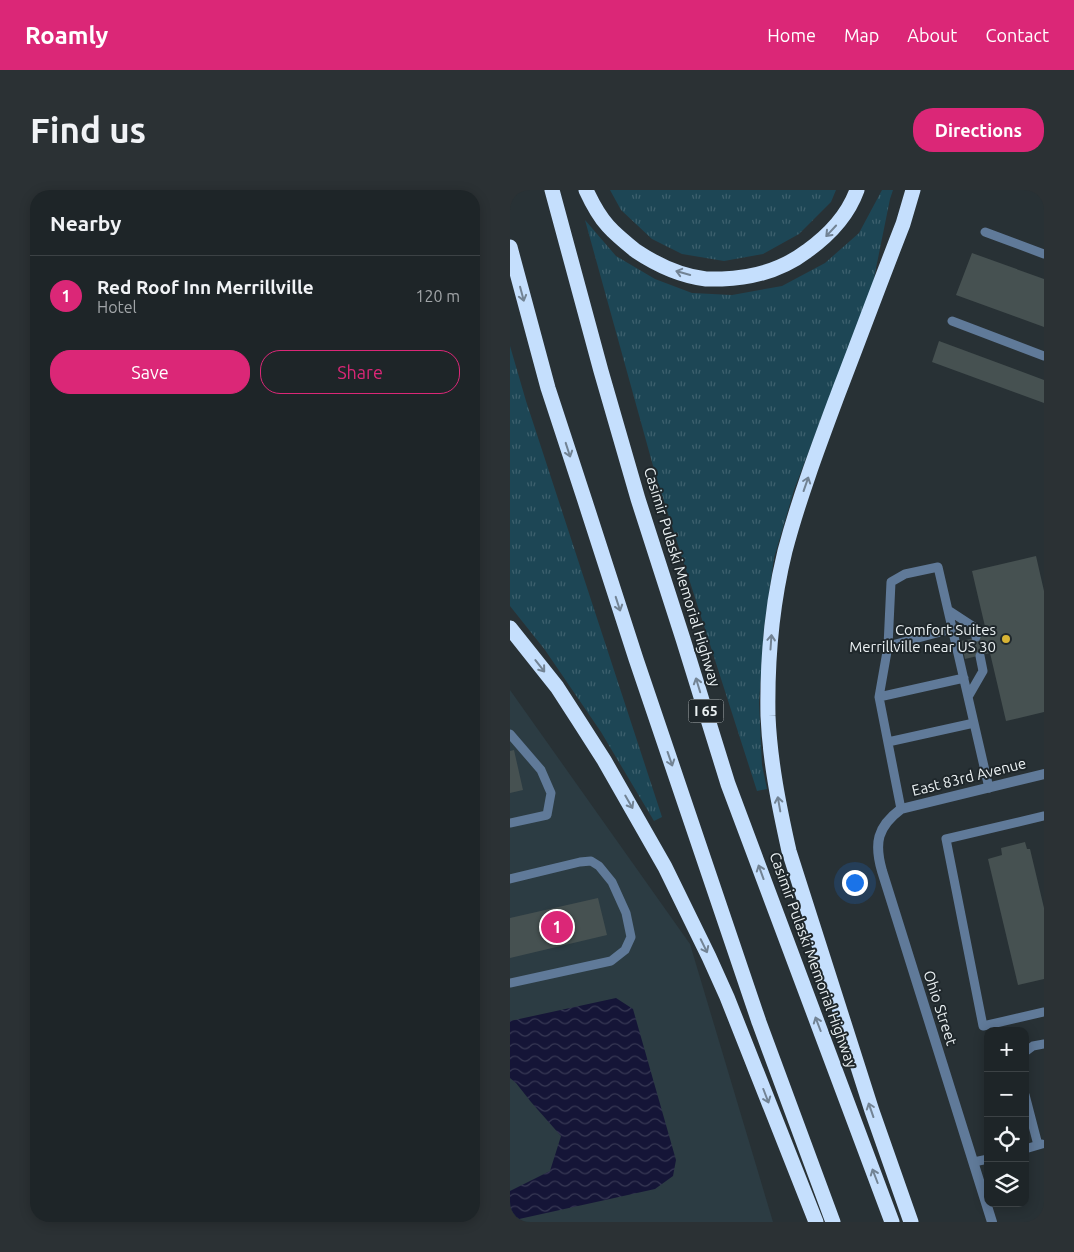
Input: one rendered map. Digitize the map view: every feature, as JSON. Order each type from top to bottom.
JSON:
[{"type":"highway","name":"Casimir Pulaski Memorial Highway","points":[[552,190],[638,499],[728,784],[892,1222]]},
{"type":"highway","points":[[586,190],[608,227],[646,258],[664,267],[707,279],[738,278],[772,271],[796,259],[818,243],[835,226],[857,190]]},
{"type":"highway","points":[[911,1222],[872,1111],[789,851],[772,767],[768,717],[772,627],[786,551],[822,436],[903,224],[913,190]]},
{"type":"highway","points":[[903,224],[920,190]]},
{"type":"highway","points":[[510,247],[548,388],[636,659],[759,1022],[833,1222]]},
{"type":"highway","points":[[510,628],[557,687],[604,760],[665,867],[728,997],[816,1222]]},
{"type":"street","name":"East 83rd Avenue","points":[[901,809],[1044,774]]},
{"type":"street","name":"Ohio Street","points":[[901,809],[890,817],[883,826],[877,847],[878,859],[992,1222]]},
{"type":"lane","points":[[985,232],[1044,254]]},
{"type":"lane","points":[[952,321],[1044,356]]},
{"type":"lane","points":[[901,809],[879,697],[888,646],[891,582],[905,574],[938,566],[989,788]]},
{"type":"lane","points":[[948,610],[974,627],[976,637]]},
{"type":"lane","points":[[888,646],[952,629]]},
{"type":"lane","points":[[968,697],[983,671],[980,656]]},
{"type":"lane","points":[[879,697],[964,678]]},
{"type":"lane","points":[[888,742],[974,724]]},
{"type":"lane","points":[[510,734],[541,770],[551,793],[548,815],[510,823]]},
{"type":"lane","points":[[1044,816],[946,839],[983,1026],[1044,1012]]},
{"type":"lane","points":[[510,879],[591,861],[599,866],[612,882],[626,913],[631,936],[625,950],[611,961],[510,983]]},
{"type":"lane","points":[[1029,1049],[1033,1046],[1044,1044]]},
{"type":"lane","points":[[1029,1107],[1041,1144]]},
{"type":"lane","points":[[974,1162],[984,1160]]},
{"type":"shaded area","points":[[510,690],[690,944],[773,1222],[510,1222]]},
{"type":"green space","points":[[610,190],[836,190],[831,202],[799,234],[763,254],[724,261],[682,254],[652,239],[621,210]]},
{"type":"green space","points":[[882,190],[893,190],[873,283],[794,490],[774,558],[764,628],[759,703],[762,765],[767,789],[757,791],[655,473],[585,220],[616,256],[655,279],[692,293],[732,295],[782,286],[825,263],[859,233]]},
{"type":"green space","points":[[510,346],[526,401],[662,817],[654,821],[601,732],[545,650],[510,606]]},
{"type":"water","points":[[616,998],[633,1009],[676,1160],[673,1176],[655,1189],[510,1221],[510,1191],[550,1171],[561,1136],[510,1078],[510,1021]]},
{"type":"building","points":[[972,253],[1044,279],[1044,327],[956,295]]},
{"type":"building","points":[[939,341],[1044,380],[1044,403],[932,362]]},
{"type":"building","name":"Comfort Suites Merrillville near US 30","points":[[1036,556],[1044,591],[1044,712],[1006,721],[990,653],[965,659],[961,641],[987,635],[972,571]]},
{"type":"building","points":[[514,750],[523,790],[510,793],[510,751]]},
{"type":"building","points":[[1025,842],[1027,849],[1030,849],[1044,908],[1044,979],[1018,985],[988,859],[1002,855],[1001,848]]},
{"type":"building","points":[[598,898],[607,935],[510,958],[510,918]]},
{"type":"place","name":"Comfort Suites Merrillville near US 30","points":[[1006,639]]},
{"type":"place","name":"Red Roof Inn Merrillville","points":[[557,927]]}]
